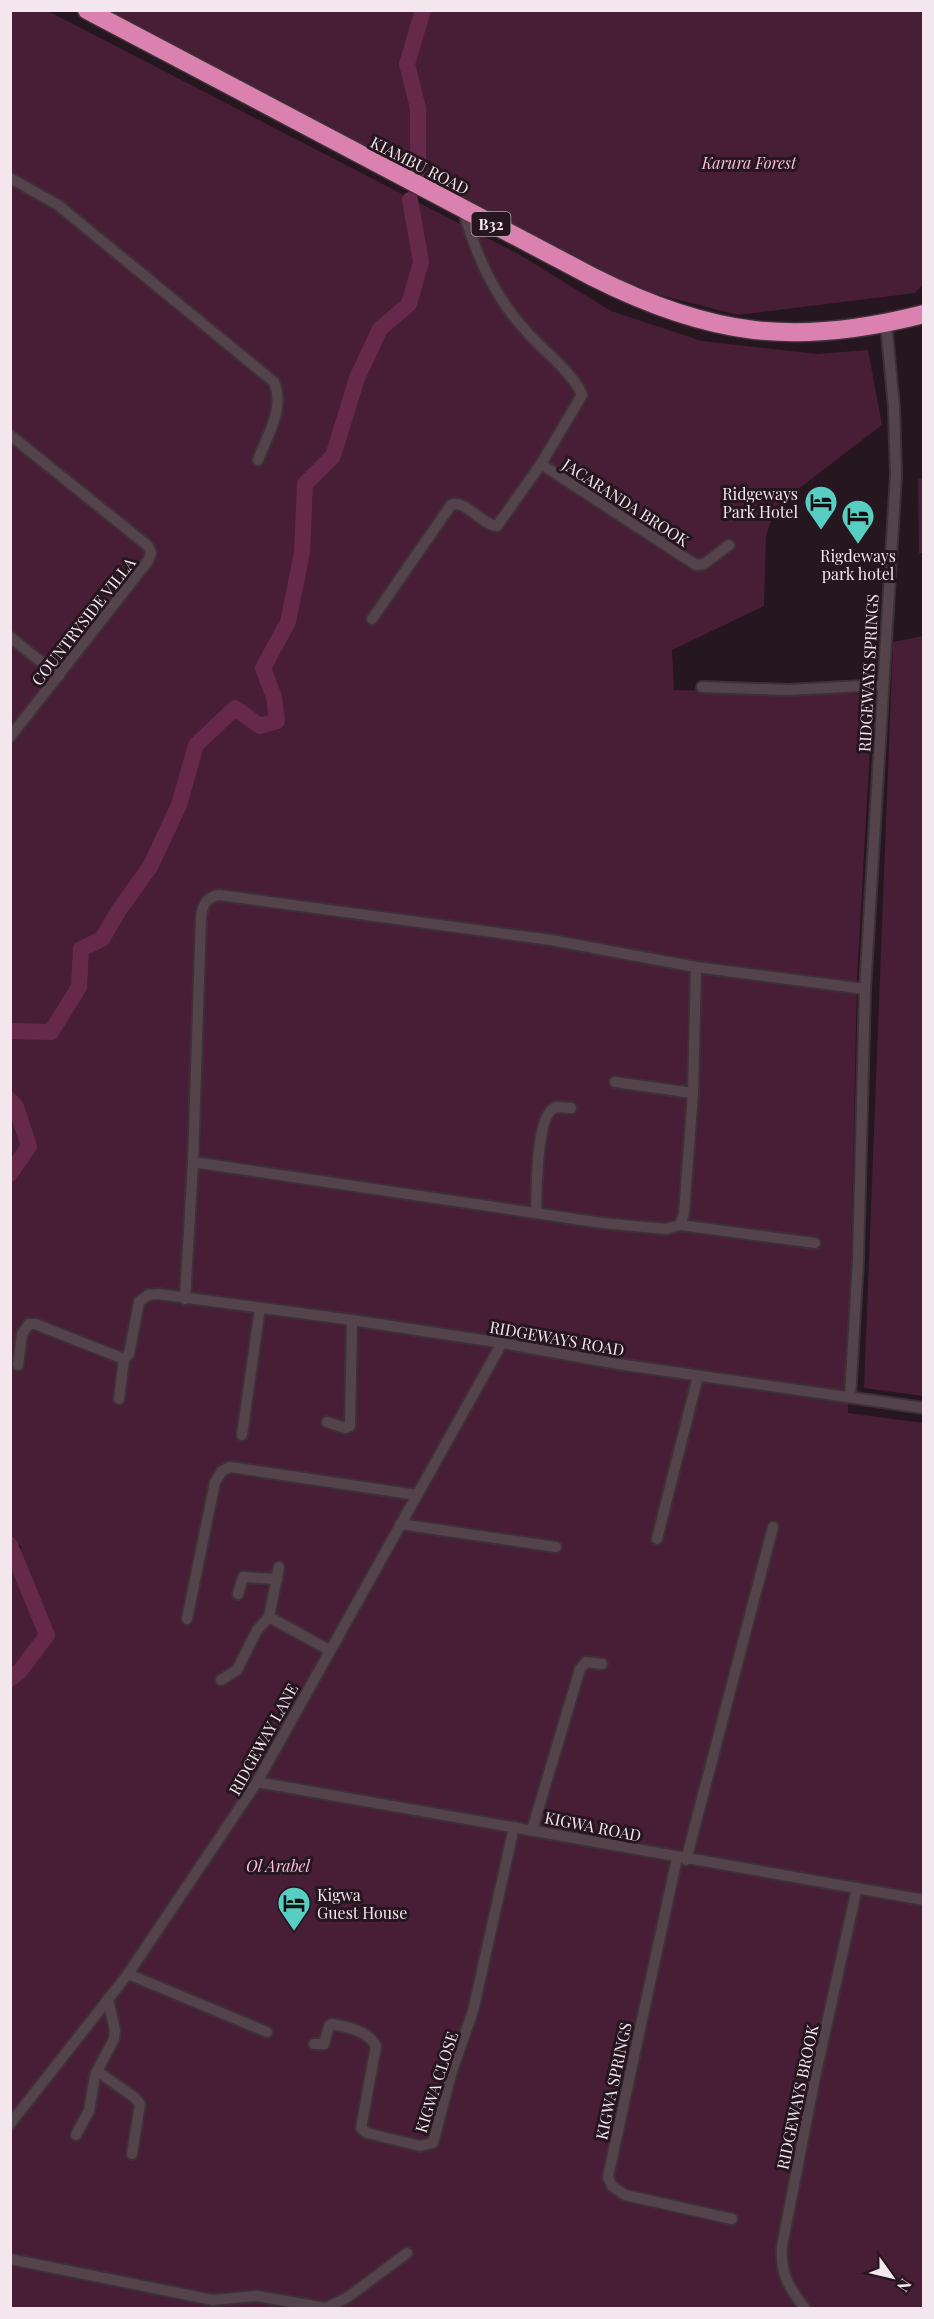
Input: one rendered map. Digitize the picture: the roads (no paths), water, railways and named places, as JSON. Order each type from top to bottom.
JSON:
[{"type":"highway","name":"KIAMBU ROAD","points":[[87,10],[627,295],[676,314],[710,324],[801,334],[885,324],[924,314]]},
{"type":"street","points":[[10,178],[58,205],[274,381],[280,394],[279,406],[258,460]]},
{"type":"street","name":"JACARANDA BROOK","points":[[372,619],[451,504],[459,504],[489,525],[497,526],[541,464],[582,395],[575,384],[525,330],[500,296],[473,246],[463,209]]},
{"type":"street","name":"RIDGEWAYS SPRINGS","points":[[850,1397],[858,1260],[865,989],[896,466],[894,407],[885,324]]},
{"type":"street","name":"COUNTRYSIDE VILLA","points":[[10,435],[148,546],[151,553],[148,561],[10,737]]},
{"type":"street","name":"JACARANDA BROOK","points":[[541,464],[696,565],[704,564],[729,544]]},
{"type":"street","points":[[10,638],[58,676]]},
{"type":"street","points":[[702,687],[788,690],[882,686]]},
{"type":"street","points":[[185,1299],[193,1162],[201,918],[205,902],[214,896],[551,940],[696,967],[865,989]]},
{"type":"street","points":[[193,1162],[536,1213],[674,1229],[680,1225],[684,1213],[693,1093],[696,967]]},
{"type":"street","points":[[615,1082],[693,1093]]},
{"type":"street","points":[[536,1213],[541,1130],[545,1116],[556,1107],[571,1108]]},
{"type":"street","points":[[680,1225],[815,1243]]},
{"type":"street","name":"RIDGEWAYS ROAD","points":[[124,1359],[129,1354],[139,1302],[148,1295],[158,1294],[352,1320],[698,1376],[924,1408]]},
{"type":"street","points":[[242,1435],[260,1308]]},
{"type":"street","points":[[327,1422],[345,1428],[350,1426],[352,1320]]},
{"type":"street","points":[[18,1365],[22,1334],[29,1324],[35,1324],[124,1359],[119,1399]]},
{"type":"street","name":"RIDGEWAY LANE","points":[[10,2124],[129,1974],[257,1782],[502,1343]]},
{"type":"street","points":[[657,1539],[698,1376]]},
{"type":"street","points":[[187,1619],[215,1482],[222,1471],[230,1467],[417,1495]]},
{"type":"street","points":[[400,1524],[556,1547]]},
{"type":"street","points":[[681,1859],[773,1527]]},
{"type":"street","points":[[221,1680],[237,1670],[257,1630],[269,1617],[278,1573],[243,1577],[238,1594]]},
{"type":"street","points":[[269,1617],[329,1650]]},
{"type":"street","points":[[532,1830],[580,1669],[586,1662],[602,1664]]},
{"type":"street","name":"KIGWA ROAD","points":[[257,1782],[389,1807],[532,1830],[681,1859],[924,1900]]},
{"type":"street","name":"KIGWA CLOSE","points":[[314,2044],[324,2044],[328,2026],[332,2024],[356,2029],[373,2041],[376,2046],[361,2128],[367,2133],[420,2146],[433,2143],[455,2062],[473,2012],[514,1827]]},
{"type":"street","name":"KIGWA SPRINGS","points":[[681,1859],[608,2177],[612,2186],[625,2194],[732,2219]]},
{"type":"street","name":"RIDGEWAYS BROOK","points":[[804,2307],[791,2291],[783,2273],[782,2246],[815,2077],[857,1888]]},
{"type":"street","points":[[129,1974],[267,2032]]},
{"type":"street","points":[[76,2135],[91,2106],[98,2071],[115,2035],[108,1999]]},
{"type":"street","points":[[98,2071],[140,2104],[132,2154]]},
{"type":"street","points":[[10,2259],[213,2300],[257,2296],[326,2308],[348,2297],[407,2253]]},
{"type":"waterway","points":[[418,170],[418,108],[407,64],[423,10]]},
{"type":"waterway","points":[[10,1031],[51,1032],[79,987],[81,949],[102,939],[119,910],[150,867],[179,805],[196,745],[235,708],[260,726],[277,721],[274,697],[263,668],[288,622],[302,553],[305,484],[333,456],[357,378],[380,329],[409,304],[421,262],[410,200]]},
{"type":"waterway","points":[[10,1100],[16,1107],[29,1146],[10,1174]]},
{"type":"waterway","points":[[10,1545],[47,1635],[20,1671],[10,1679]]},
{"type":"place","name":"Ridgeways Park Hotel","points":[[821,531]]},
{"type":"place","name":"Rigdeways park hotel","points":[[858,545]]},
{"type":"place","name":"Kigwa Guest House","points":[[294,1932]]},
{"type":"park label","name":"Karura Forest","points":[[749,162]]},
{"type":"park label","name":"Ol Arabel","points":[[278,1865]]}]
